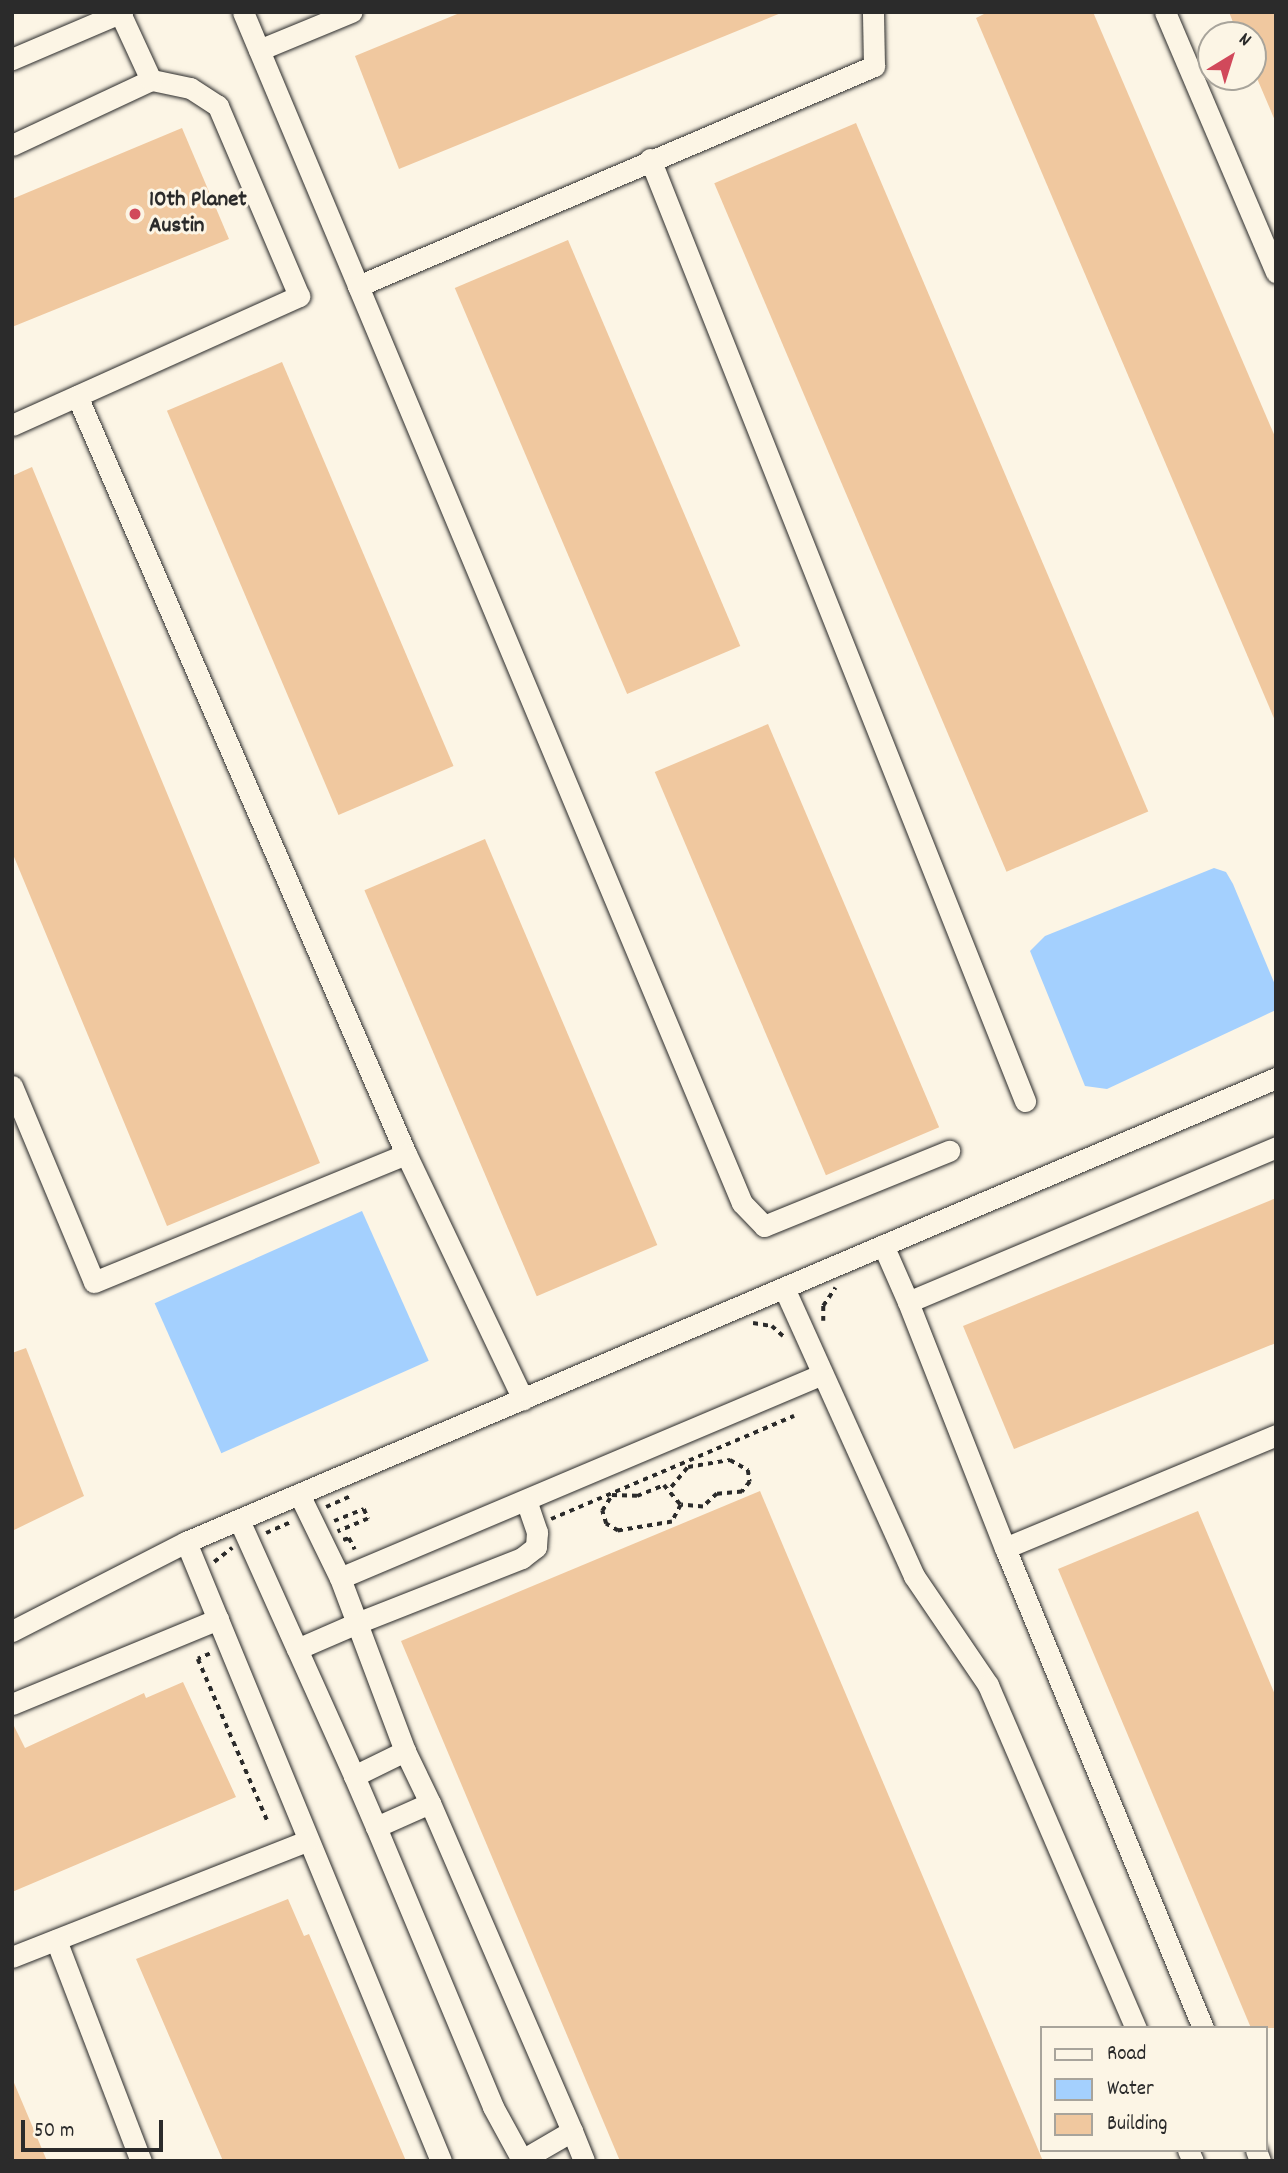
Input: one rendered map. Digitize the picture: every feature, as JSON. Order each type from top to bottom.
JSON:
[{"type":"street","points":[[243,12],[742,1203],[764,1226],[949,1151]]},
{"type":"street","points":[[259,50],[351,12]]},
{"type":"street","points":[[358,286],[874,65],[873,12]]},
{"type":"street","points":[[1164,12],[1276,272]]},
{"type":"street","points":[[12,59],[121,13],[151,80]]},
{"type":"street","points":[[12,145],[151,80],[190,88],[218,106],[299,296],[12,425]]},
{"type":"street","points":[[650,159],[1025,1101]]},
{"type":"street","points":[[77,396],[406,1154],[523,1399]]},
{"type":"street","points":[[12,1631],[186,1542],[1276,1078]]},
{"type":"street","points":[[12,1086],[94,1282],[406,1154]]},
{"type":"street","points":[[908,1302],[1276,1147]]},
{"type":"street","points":[[883,1245],[1202,2026]]},
{"type":"street","points":[[784,1288],[820,1375],[914,1576],[988,1685],[1135,2026]]},
{"type":"street","points":[[340,1578],[527,1503],[820,1375]]},
{"type":"street","points":[[1005,1548],[1273,1443]]},
{"type":"street","points":[[299,1494],[340,1578],[405,1751],[430,1802],[583,2161]]},
{"type":"street","points":[[297,1649],[522,1558],[536,1547],[537,1532],[527,1503]]},
{"type":"street","points":[[239,1520],[354,1776],[493,2107],[522,2160],[572,2131]]},
{"type":"street","points":[[186,1542],[441,2161]]},
{"type":"street","points":[[12,1704],[218,1619]]},
{"type":"street","points":[[354,1776],[405,1751]]},
{"type":"street","points":[[376,1827],[430,1802]]},
{"type":"street","points":[[12,1957],[307,1841]]},
{"type":"street","points":[[56,1940],[141,2161]]},
{"type":"path","points":[[824,1327],[825,1301],[846,1283]]},
{"type":"path","points":[[740,1328],[772,1326],[787,1342]]},
{"type":"path","points":[[546,1521],[794,1416]]},
{"type":"path","points":[[611,1495],[671,1487],[688,1467],[730,1460],[748,1470],[750,1482],[742,1492],[717,1494],[703,1507],[681,1506]]},
{"type":"path","points":[[671,1487],[681,1506]]},
{"type":"path","points":[[320,1517],[327,1506],[363,1490]]},
{"type":"path","points":[[611,1495],[603,1518],[618,1531],[664,1525],[681,1506]]},
{"type":"path","points":[[324,1525],[364,1509],[368,1519],[333,1535],[337,1543],[349,1538],[359,1558]]},
{"type":"path","points":[[262,1539],[287,1523],[299,1525]]},
{"type":"path","points":[[214,1570],[221,1552],[240,1551]]},
{"type":"path","points":[[212,1653],[198,1659],[268,1822]]},
{"type":"water","points":[[1214,868],[1226,872],[1233,884],[1276,987],[1276,1010],[1107,1089],[1085,1086],[1030,951],[1045,936]]},
{"type":"water","points":[[362,1211],[429,1361],[221,1453],[155,1303]]},
{"type":"building","points":[[462,12],[781,13],[399,169],[355,56]]},
{"type":"building","points":[[988,12],[1093,12],[1276,439],[1276,723],[976,18]]},
{"type":"building","points":[[1229,12],[1276,12],[1276,123],[1262,91],[1267,91],[1267,21],[1233,21]]},
{"type":"building","points":[[856,123],[1148,812],[1007,872],[714,183]]},
{"type":"building","name":"10th Planet Austin","points":[[182,128],[229,239],[12,327],[12,199]]},
{"type":"building","points":[[568,240],[740,646],[627,694],[455,288]]},
{"type":"building","points":[[282,362],[454,766],[338,815],[167,411]]},
{"type":"building","points":[[32,467],[320,1163],[167,1226],[12,852],[12,476]]},
{"type":"building","points":[[768,724],[939,1127],[826,1175],[655,772]]},
{"type":"building","points":[[485,839],[657,1245],[537,1296],[364,890]]},
{"type":"building","points":[[1276,1198],[1276,1343],[1014,1449],[963,1326]]},
{"type":"building","points":[[26,1348],[84,1496],[12,1531],[12,1353]]},
{"type":"building","points":[[760,1491],[1043,2161],[620,2161],[401,1641]]},
{"type":"building","points":[[1198,1511],[1276,1697],[1276,2028],[1250,2026],[1058,1569]]},
{"type":"building","points":[[183,1682],[236,1797],[12,1892],[12,1722],[25,1748],[144,1693],[146,1698]]},
{"type":"building","points":[[288,1899],[304,1936],[309,1934],[406,2161],[223,2161],[136,1959]]},
{"type":"building","points":[[12,2078],[47,2161],[12,2161]]},
{"type":"place","name":"10th Planet Austin","points":[[135,214]]}]
